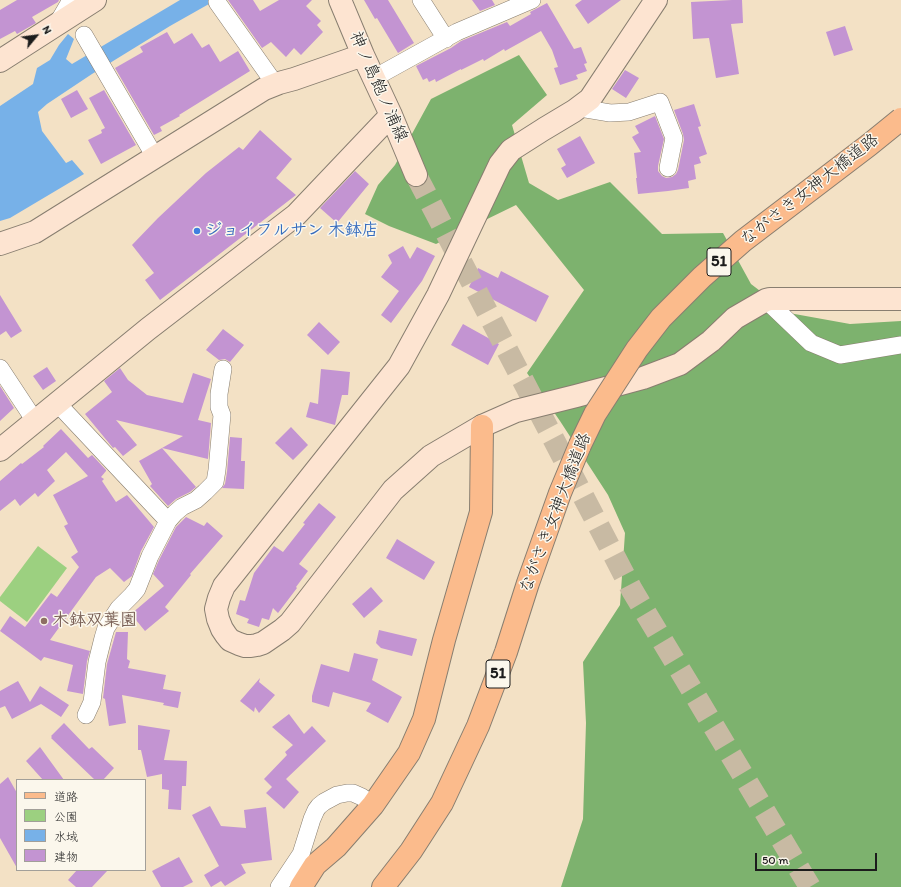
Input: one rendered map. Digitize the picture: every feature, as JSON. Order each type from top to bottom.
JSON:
[{"type":"main road","name":"ながさき女神大橋道路","points":[[383,887],[410,851],[442,803],[478,726],[506,652],[528,583],[560,493],[580,445],[595,414],[637,349],[661,318],[702,277],[743,241],[901,119]]},
{"type":"main road","points":[[301,887],[316,865],[336,847],[373,805],[409,753],[424,719],[444,640],[481,512],[482,426]]},
{"type":"main road","points":[[314,887],[336,847]]},
{"type":"street","points":[[57,24],[70,0]]},
{"type":"street","points":[[0,61],[95,0]]},
{"type":"street","name":"神ノ島飽ノ浦線","points":[[340,0],[416,175]]},
{"type":"street","points":[[421,0],[446,39]]},
{"type":"street","points":[[374,78],[457,32],[532,0]]},
{"type":"street","points":[[656,0],[590,99],[574,111],[512,150],[500,164],[438,295],[399,366],[224,586],[216,609],[222,629],[230,640],[245,646],[263,643],[290,623],[394,490],[431,456],[482,426],[516,411],[642,378],[680,364],[711,341],[735,318],[766,300],[901,299]]},
{"type":"street","points":[[217,2],[275,84]]},
{"type":"street","points":[[84,35],[155,157]]},
{"type":"street","points":[[0,244],[35,232],[264,89],[364,55]]},
{"type":"street","points":[[582,105],[586,109],[610,113],[629,112],[660,102],[674,138],[668,168]]},
{"type":"street","points":[[0,450],[148,329],[296,215],[391,115]]},
{"type":"street","points":[[766,300],[811,344],[840,355],[901,345]]},
{"type":"street","points":[[0,368],[35,421]]},
{"type":"street","points":[[86,715],[92,702],[97,662],[106,628],[119,608],[137,589],[150,556],[168,521],[182,507],[196,500],[215,482],[222,415],[219,407],[219,394],[223,369]]},
{"type":"street","points":[[57,403],[168,521]]},
{"type":"street","points":[[279,887],[301,854],[312,819],[319,806],[337,795],[347,792],[362,797],[373,805]]},
{"type":"green space","points":[[519,55],[547,95],[512,125],[529,183],[558,200],[610,182],[662,234],[723,233],[751,284],[789,313],[850,324],[901,321],[901,887],[561,887],[583,819],[586,723],[583,662],[620,605],[625,533],[608,495],[527,373],[584,290],[516,205],[436,244],[389,226],[365,214],[378,185],[395,165],[431,99]]},
{"type":"green space","points":[[38,546],[67,568],[27,622],[0,601],[0,597]]},
{"type":"water","points":[[180,0],[216,0],[170,26],[92,74],[47,104],[38,112],[42,131],[66,163],[72,160],[84,174],[10,218],[0,221],[0,106],[33,84],[37,68],[50,60],[68,34],[74,39],[66,59],[72,64]]},
{"type":"building","points":[[17,0],[59,0],[32,17],[36,23],[17,34],[15,31],[0,39],[0,10]]},
{"type":"building","points":[[228,0],[253,0],[260,11],[279,0],[312,0],[306,6],[321,21],[317,25],[323,32],[301,55],[294,48],[286,57],[271,42],[262,48]]},
{"type":"building","points":[[364,0],[388,0],[414,43],[398,53],[377,18],[375,19]]},
{"type":"building","points":[[472,0],[492,0],[495,5],[480,11]]},
{"type":"building","points":[[582,0],[621,0],[588,24],[575,5]]},
{"type":"building","points":[[742,0],[743,23],[731,24],[739,74],[716,78],[709,38],[693,39],[691,2]]},
{"type":"building","points":[[547,3],[574,49],[581,47],[587,63],[584,64],[587,71],[576,75],[578,79],[560,85],[554,68],[558,67],[552,50],[541,31],[505,51],[504,49],[484,61],[483,59],[436,82],[435,79],[429,82],[427,78],[423,80],[416,66],[451,48],[461,41],[507,22],[510,26],[531,14],[530,12]]},
{"type":"building","points":[[845,26],[853,50],[834,56],[826,32]]},
{"type":"building","points":[[167,32],[174,44],[192,33],[202,48],[209,44],[220,62],[238,51],[250,71],[179,115],[180,116],[160,127],[162,131],[154,135],[115,68],[143,52],[140,47]]},
{"type":"building","points":[[625,70],[639,78],[626,98],[612,89]]},
{"type":"building","points":[[77,90],[88,109],[71,118],[61,99]]},
{"type":"building","points":[[104,90],[136,145],[101,164],[88,140],[102,133],[101,130],[105,128],[89,98]]},
{"type":"building","points":[[694,104],[701,126],[698,127],[707,154],[699,157],[701,163],[694,165],[696,179],[688,181],[689,188],[638,194],[634,153],[641,152],[632,137],[639,133],[635,126],[655,116],[664,139],[658,171],[666,178],[672,177],[678,170],[684,140],[674,110]]},
{"type":"building","name":"ジョイフルサン 木鉢店","points":[[260,130],[292,159],[276,178],[296,195],[160,300],[145,280],[154,273],[132,245],[158,218],[206,173],[239,147],[243,150]]},
{"type":"building","points":[[580,136],[595,163],[567,178],[561,168],[566,165],[557,149]]},
{"type":"building","points":[[355,171],[369,184],[337,223],[320,208]]},
{"type":"building","points":[[403,246],[410,259],[417,247],[435,256],[422,281],[391,323],[381,315],[399,291],[381,277],[392,263],[388,255]]},
{"type":"building","points":[[478,268],[498,278],[501,271],[549,296],[536,322],[469,287]]},
{"type":"building","points":[[0,295],[22,331],[11,338],[6,331],[0,335]]},
{"type":"building","points":[[319,322],[340,342],[328,355],[307,335]]},
{"type":"building","points":[[463,324],[499,344],[488,365],[451,345]]},
{"type":"building","points":[[223,329],[244,345],[230,362],[225,359],[219,360],[206,350]]},
{"type":"building","points":[[47,367],[56,381],[43,390],[33,376]]},
{"type":"building","points":[[120,368],[128,380],[147,395],[183,403],[193,373],[211,379],[198,420],[211,423],[208,459],[162,448],[183,436],[116,420],[137,445],[123,456],[115,447],[113,448],[85,414],[112,392],[104,381]]},
{"type":"building","points":[[321,369],[350,372],[348,395],[342,395],[335,425],[306,417],[310,402],[318,404]]},
{"type":"building","points":[[0,386],[14,408],[0,421]]},
{"type":"building","points":[[291,427],[308,445],[293,460],[275,443]]},
{"type":"building","points":[[61,429],[88,458],[92,455],[106,470],[101,477],[104,479],[102,481],[116,502],[127,495],[154,527],[141,551],[132,576],[124,582],[110,568],[96,577],[50,640],[90,651],[87,661],[83,694],[67,691],[73,665],[44,657],[41,661],[0,631],[10,616],[25,627],[51,593],[57,597],[79,567],[71,557],[78,552],[64,526],[68,524],[53,495],[88,476],[66,452],[47,470],[55,481],[38,497],[35,493],[20,506],[15,499],[0,511],[0,481],[21,463],[22,464],[44,447],[43,446]]},
{"type":"building","points":[[230,437],[242,438],[241,461],[245,461],[244,489],[222,488],[225,484],[227,472]]},
{"type":"building","points":[[162,448],[196,487],[190,492],[176,499],[168,506],[150,486],[152,484],[139,461]]},
{"type":"building","points":[[319,503],[336,517],[299,564],[308,571],[278,613],[273,608],[269,620],[262,618],[259,627],[247,623],[249,619],[236,614],[240,600],[245,601],[254,573],[274,546],[283,552]]},
{"type":"building","points":[[186,517],[204,526],[207,522],[223,536],[190,574],[191,575],[165,607],[169,611],[145,631],[131,614],[164,586],[153,574],[176,527]]},
{"type":"building","points":[[397,539],[435,562],[424,580],[386,558]]},
{"type":"building","points":[[371,587],[383,601],[364,618],[352,604]]},
{"type":"building","points":[[379,630],[417,639],[412,656],[381,648],[376,643]]},
{"type":"building","points":[[116,632],[128,632],[127,659],[130,661],[128,668],[166,675],[163,689],[181,692],[178,708],[163,705],[164,703],[122,695],[126,723],[109,726],[105,699],[103,698],[107,664]]},
{"type":"building","points":[[354,653],[378,659],[372,680],[402,697],[388,723],[366,711],[371,703],[333,692],[329,707],[312,702],[312,696],[321,664],[349,672]]},
{"type":"building","points":[[260,678],[259,682],[275,695],[259,713],[255,707],[254,712],[240,701]]},
{"type":"building","points":[[18,681],[30,702],[40,686],[69,705],[61,717],[41,704],[12,719],[5,706],[0,708],[0,691]]},
{"type":"building","points":[[289,714],[304,734],[312,726],[326,741],[286,779],[299,792],[284,809],[266,793],[272,787],[264,779],[287,755],[285,752],[293,745],[272,727]]},
{"type":"building","points":[[64,723],[89,749],[92,747],[114,768],[104,779],[94,779],[51,738],[51,736]]},
{"type":"building","points":[[138,725],[170,730],[164,760],[187,761],[186,786],[182,786],[181,810],[168,809],[169,790],[162,789],[162,774],[147,777],[141,750],[138,750]]},
{"type":"building","points":[[40,747],[63,779],[42,779],[26,761]]},
{"type":"building","points":[[8,777],[16,791],[16,866],[0,838],[0,784]]},
{"type":"building","points":[[210,806],[221,826],[246,828],[244,810],[266,807],[272,860],[241,864],[246,873],[225,886],[221,881],[211,887],[204,875],[219,866],[192,815]]},
{"type":"building","points":[[179,857],[193,882],[183,887],[161,887],[152,871]]},
{"type":"building","points":[[76,871],[107,871],[92,887],[76,887],[68,880]]},
{"type":"tunnel","points":[[416,175],[632,590],[810,887]]},
{"type":"place","name":"ジョイフルサン 木鉢店","points":[[197,231]]},
{"type":"place","name":"木鉢双葉園","points":[[44,621]]}]
